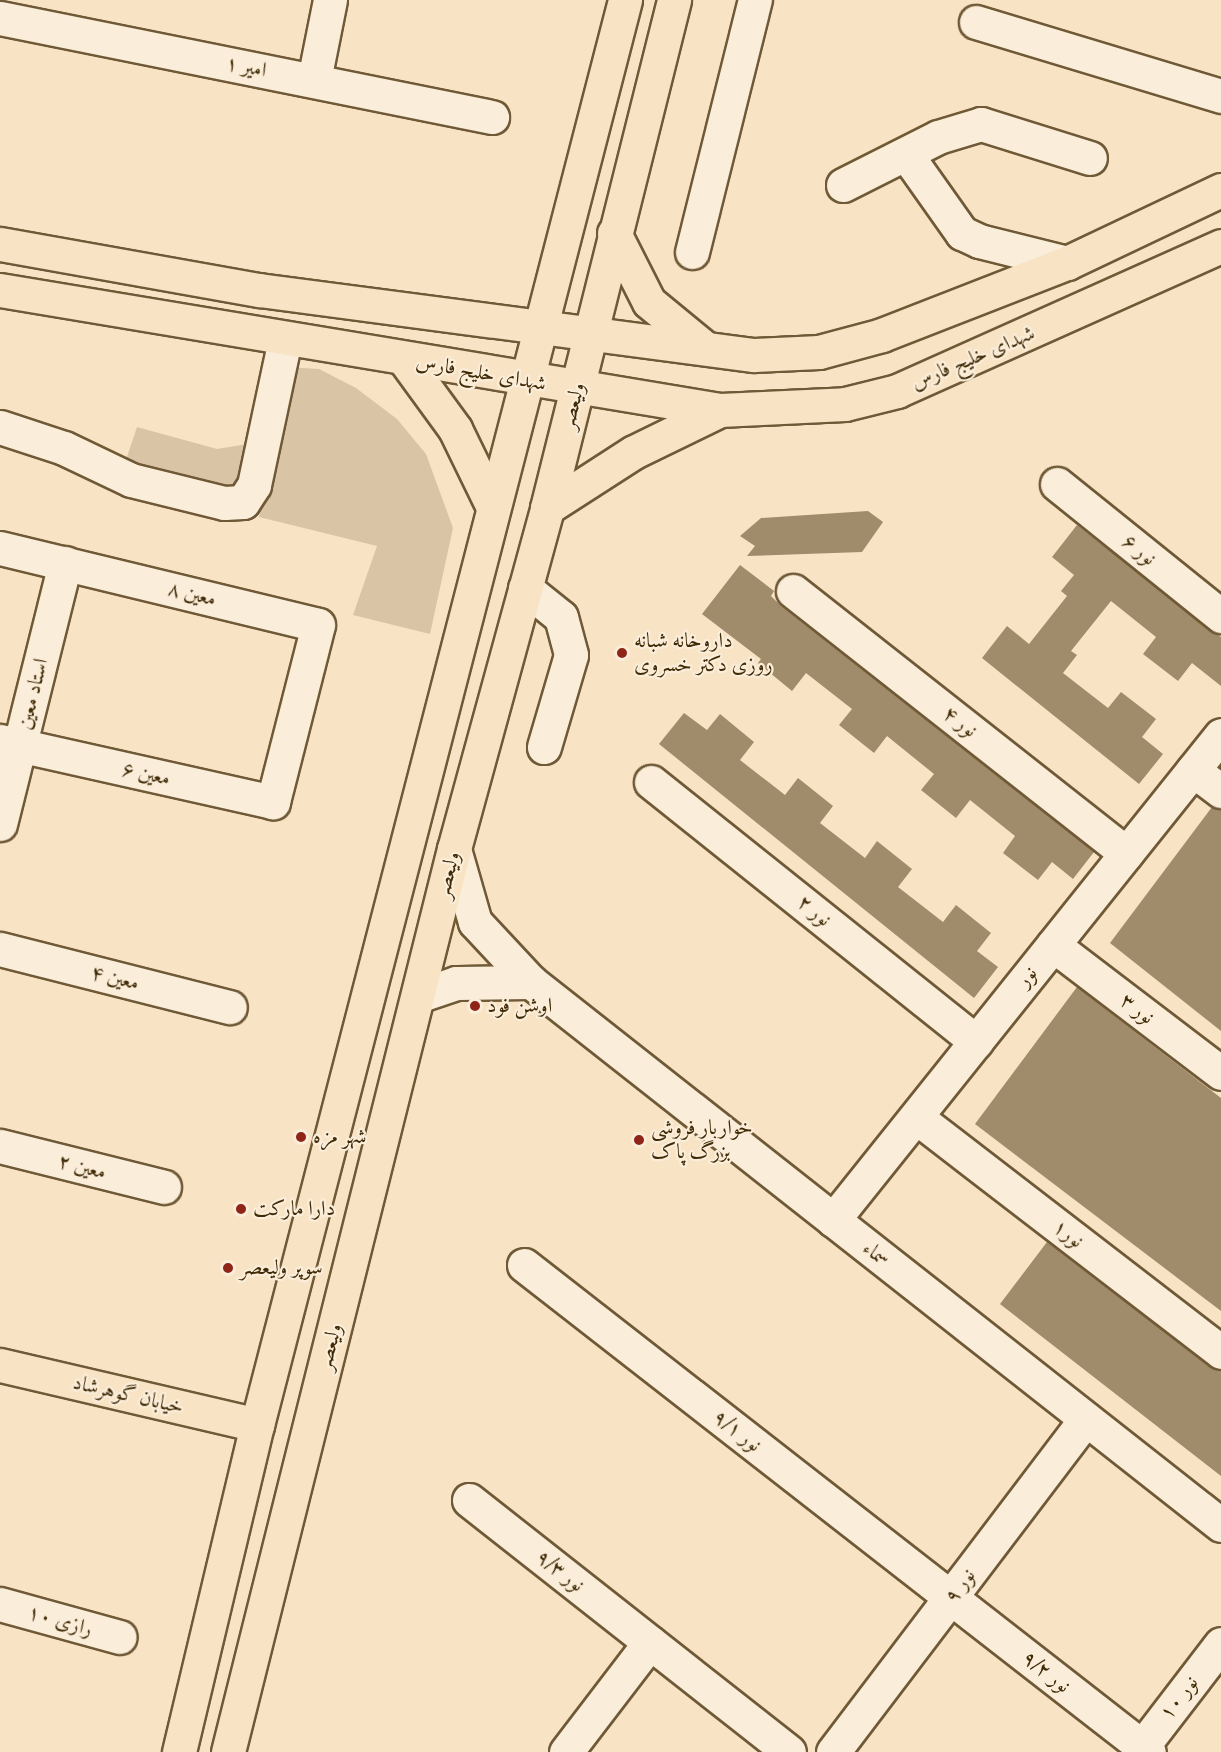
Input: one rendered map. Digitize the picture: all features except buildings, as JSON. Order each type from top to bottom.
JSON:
[{"type":"main road","points":[[179,1752],[257,1425],[524,380],[625,0]]},
{"type":"main road","name":"ولیعصر","points":[[228,1752],[454,849],[547,507],[674,0]]},
{"type":"main road","points":[[0,244],[259,290],[480,321],[540,325],[592,332],[712,353],[819,352],[882,336],[1067,262],[1221,190]]},
{"type":"main road","points":[[615,232],[649,302],[712,353]]},
{"type":"main road","name":"شهدای خلیج فارس","points":[[0,290],[577,389],[720,410],[845,404],[897,391],[1221,246]]},
{"type":"main road","points":[[404,359],[455,429],[492,504]]},
{"type":"main road","points":[[547,507],[634,452],[720,410]]},
{"type":"main road","name":"خیابان گوهرشاد","points":[[0,1365],[257,1425]]},
{"type":"main road","points":[[240,1752],[254,1645]]},
{"type":"street","points":[[314,80],[330,0]]},
{"type":"street","points":[[692,252],[754,0]]},
{"type":"street","name":"امیر ۱","points":[[20,13],[314,80],[492,117]]},
{"type":"street","points":[[976,22],[1221,96]]},
{"type":"street","points":[[843,185],[906,154],[981,124],[1090,158]]},
{"type":"street","points":[[906,154],[962,233],[979,241],[1067,262]]},
{"type":"street","points":[[0,427],[64,448],[130,480],[225,503],[243,502],[254,485],[285,339]]},
{"type":"street","name":"نور ۶","points":[[1057,484],[1221,616]]},
{"type":"street","name":"معین ۸","points":[[0,548],[318,625],[273,802]]},
{"type":"street","name":"استاد معین","points":[[0,824],[10,743],[65,563]]},
{"type":"street","points":[[525,588],[561,617],[571,655],[544,747]]},
{"type":"street","name":"نور ۴","points":[[793,591],[1126,853]]},
{"type":"street","name":"نور","points":[[833,1220],[1221,735]]},
{"type":"street","name":"معین ۶","points":[[10,743],[273,802]]},
{"type":"street","points":[[1193,770],[1221,791]]},
{"type":"street","name":"نور ۲","points":[[651,782],[976,1041]]},
{"type":"street","name":"سماء","points":[[454,849],[475,922],[531,982],[1221,1525]]},
{"type":"street","name":"نور ۳","points":[[1053,945],[1221,1073]]},
{"type":"street","name":"معین ۴","points":[[0,949],[230,1007]]},
{"type":"street","points":[[418,996],[456,983],[531,982]]},
{"type":"street","name":"نور۱","points":[[916,1117],[1221,1352]]},
{"type":"street","name":"معین ۲","points":[[0,1146],[164,1187]]},
{"type":"street","name":"نور ۹/۱","points":[[524,1265],[951,1598]]},
{"type":"street","name":"نور ۹","points":[[833,1752],[1086,1419]]},
{"type":"street","name":"نور ۹/۳","points":[[470,1500],[650,1642]]},
{"type":"street","name":"نور ۹/۲","points":[[951,1598],[1143,1750]]},
{"type":"street","name":"رازی ۱۰","points":[[0,1604],[120,1637]]},
{"type":"street","points":[[566,1752],[650,1642],[789,1752]]},
{"type":"street","name":"نور ۱۰","points":[[1143,1750],[1221,1644]]},
{"type":"shaded area","points":[[285,367],[319,369],[356,388],[397,419],[426,454],[453,528],[430,634],[353,615],[377,546],[259,517]]},
{"type":"shaded area","points":[[137,427],[217,449],[248,444],[234,496],[122,472]]},
{"type":"place","name":"داروخانه شبانه روزی دکتر خسروی","points":[[622,653]]},
{"type":"place","name":"اوشن فود","points":[[475,1006]]},
{"type":"place","name":"شهر مزه","points":[[301,1137]]},
{"type":"place","name":"خواربار فروشی بزرگ پاک","points":[[639,1140]]},
{"type":"place","name":"دارا مارکت","points":[[241,1209]]},
{"type":"place","name":"سوپر ولیعصر","points":[[228,1268]]}]
